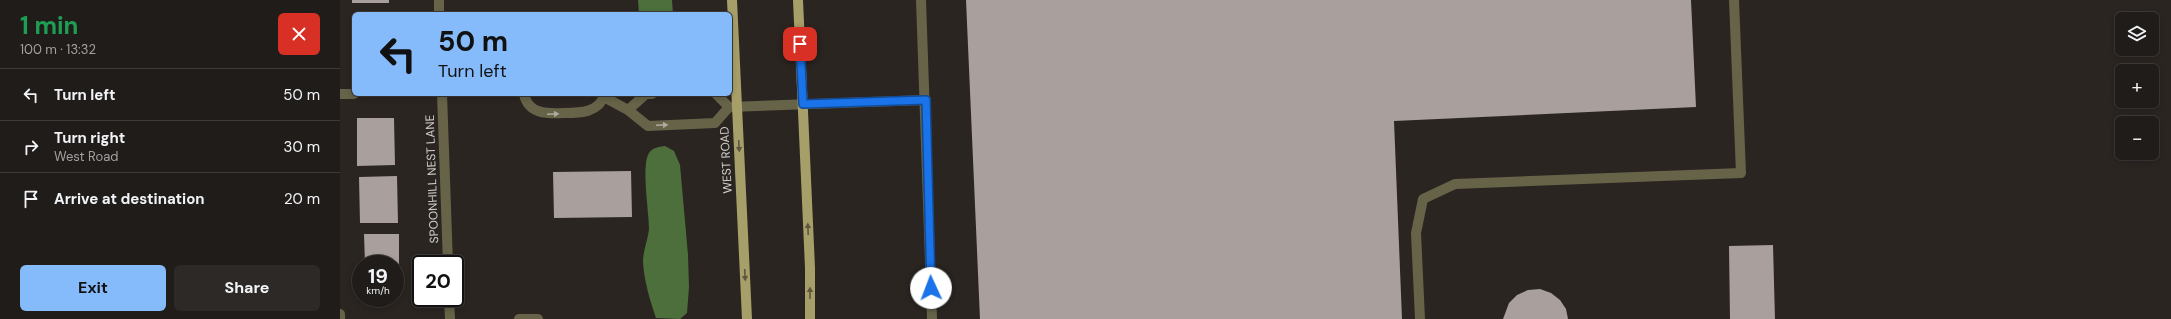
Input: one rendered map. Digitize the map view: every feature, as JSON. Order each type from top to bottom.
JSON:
[{"type":"main road","name":"WEST ROAD","points":[[732,0],[733,107],[747,319]]},
{"type":"main road","points":[[798,0],[810,319]]},
{"type":"street","points":[[438,0],[439,12]]},
{"type":"street","points":[[921,0],[926,100],[932,319]]},
{"type":"street","points":[[1420,319],[1416,233],[1423,199],[1455,184],[1742,173],[1734,0]]},
{"type":"street","points":[[340,94],[352,94]]},
{"type":"street","name":"SPOONHILL NEST LANE","points":[[442,96],[448,255]]},
{"type":"street","points":[[525,96],[529,105],[536,111],[545,114],[584,113],[594,109],[604,96],[628,110],[648,126],[715,123],[733,107],[926,100]]},
{"type":"street","points":[[628,110],[644,96]]},
{"type":"street","points":[[719,96],[733,107]]},
{"type":"street","points":[[449,307],[450,319]]},
{"type":"street","points":[[340,314],[340,319]]},
{"type":"street","points":[[519,319],[538,319]]},
{"type":"shaded area","points":[[638,0],[672,0],[673,12],[639,12]]},
{"type":"shaded area","points":[[665,146],[674,151],[680,165],[688,255],[689,287],[687,313],[680,319],[656,318],[648,290],[643,262],[649,229],[645,178],[647,159],[652,150]]},
{"type":"building","points":[[352,0],[389,0],[389,3],[352,3]]},
{"type":"building","points":[[966,0],[1691,0],[1696,107],[1394,121],[1402,319],[980,319]]},
{"type":"building","points":[[357,118],[394,118],[395,165],[357,166]]},
{"type":"building","points":[[631,171],[632,217],[554,218],[553,172]]},
{"type":"building","points":[[397,176],[398,223],[360,223],[359,177]]},
{"type":"building","points":[[364,234],[399,234],[399,255],[365,255]]},
{"type":"building","points":[[1773,245],[1775,319],[1730,319],[1729,246]]},
{"type":"building","points":[[1540,289],[1551,293],[1560,300],[1566,309],[1568,319],[1503,319],[1509,303],[1517,295],[1528,290]]},
{"type":"route","points":[[800,44],[803,104],[926,100],[931,288]]}]
